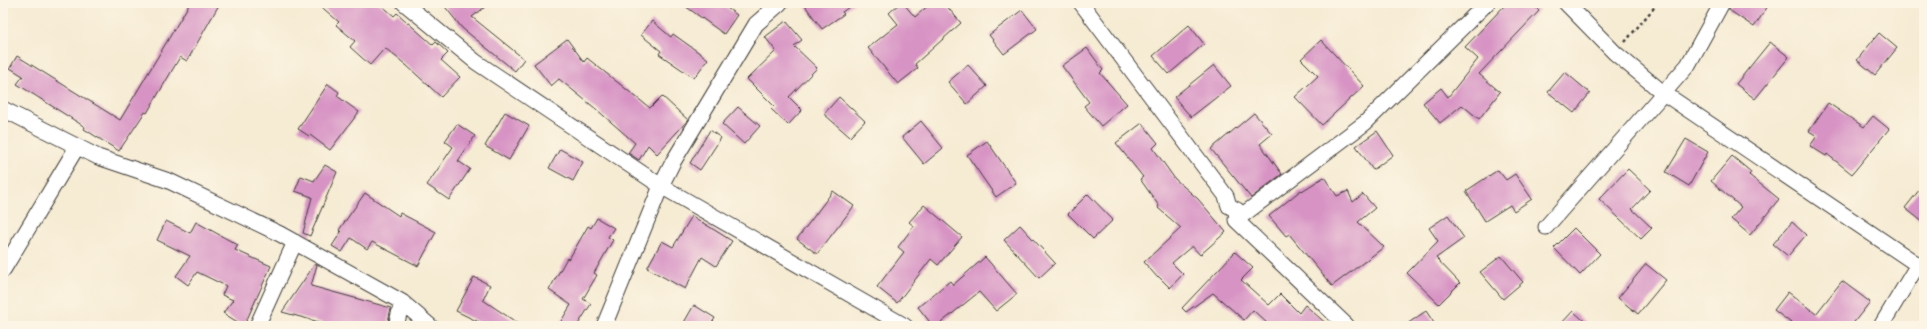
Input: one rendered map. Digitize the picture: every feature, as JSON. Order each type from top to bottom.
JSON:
[{"type":"street","points":[[404,3],[476,62],[661,186],[905,326]]},
{"type":"street","points":[[604,326],[661,186],[673,162],[756,24],[780,3]]},
{"type":"street","points":[[1081,3],[1226,196],[1229,206],[1237,210],[1236,220]]},
{"type":"street","points":[[1236,220],[1365,124],[1487,3]]},
{"type":"street","points":[[1566,3],[1616,53],[1662,92],[1921,268],[1881,326]]},
{"type":"street","points":[[1546,227],[1662,92],[1688,65],[1722,3]]},
{"type":"street","points":[[3,109],[98,157],[169,181],[295,242],[402,302],[430,326]]},
{"type":"street","points":[[3,270],[77,147]]},
{"type":"street","points":[[1236,220],[1347,326]]},
{"type":"street","points":[[257,326],[295,242]]},
{"type":"street","points":[[396,326],[402,302]]},
{"type":"path","points":[[1616,53],[1658,3]]},
{"type":"building","points":[[190,3],[220,3],[187,61],[180,57],[147,113],[145,112],[119,151],[84,129],[85,127],[17,84],[23,76],[10,68],[17,56],[120,120]]},
{"type":"building","points":[[317,3],[379,3],[394,16],[397,13],[433,45],[436,42],[448,53],[441,60],[460,77],[441,97],[385,48],[370,65],[350,47],[355,41],[336,25],[339,22]]},
{"type":"building","points":[[442,3],[490,3],[472,17],[524,59],[515,71],[462,28]]},
{"type":"building","points":[[681,3],[720,3],[737,15],[724,34]]},
{"type":"building","points":[[803,3],[855,3],[842,12],[844,14],[822,29]]},
{"type":"building","points":[[900,3],[903,3],[915,17],[931,3],[944,3],[961,23],[915,64],[918,68],[898,84],[868,48],[898,24],[889,13]]},
{"type":"building","points":[[1507,3],[1531,3],[1539,11],[1479,74],[1500,92],[1479,119],[1462,105],[1440,123],[1423,103],[1441,88],[1448,97],[1478,59],[1465,47]]},
{"type":"building","points":[[1731,3],[1770,3],[1754,27],[1729,10]]},
{"type":"building","points":[[1022,10],[1037,29],[1004,54],[989,35]]},
{"type":"building","points":[[652,21],[671,37],[673,34],[708,59],[694,78],[659,54],[661,51],[641,35]]},
{"type":"building","points":[[786,21],[802,40],[794,46],[817,68],[789,97],[802,110],[788,125],[771,109],[774,106],[747,79],[776,51],[765,37]]},
{"type":"building","points":[[1189,25],[1204,44],[1169,74],[1153,56]]},
{"type":"building","points":[[1879,33],[1897,48],[1875,75],[1857,60]]},
{"type":"building","points":[[567,39],[584,62],[587,58],[650,108],[662,96],[688,120],[657,154],[648,145],[639,160],[628,153],[635,143],[596,109],[559,79],[551,86],[534,64]]},
{"type":"building","points":[[1321,40],[1364,86],[1322,125],[1295,97],[1318,76],[1301,59]]},
{"type":"building","points":[[1770,42],[1789,57],[1755,99],[1736,84]]},
{"type":"building","points":[[1087,48],[1103,70],[1100,73],[1127,104],[1101,126],[1084,106],[1089,102],[1062,66]]},
{"type":"building","points":[[968,65],[987,86],[967,104],[948,82]]},
{"type":"building","points":[[1214,65],[1231,86],[1191,117],[1174,97]]},
{"type":"building","points":[[1565,72],[1590,93],[1574,113],[1548,92]]},
{"type":"building","points":[[328,84],[339,92],[337,96],[359,112],[330,150],[310,135],[309,136],[298,129]]},
{"type":"building","points":[[839,97],[865,121],[850,137],[824,114]]},
{"type":"building","points":[[1828,103],[1864,127],[1873,116],[1889,129],[1852,174],[1827,154],[1826,156],[1810,146],[1817,136],[1809,131]]},
{"type":"building","points":[[738,107],[760,126],[744,144],[722,124]]},
{"type":"building","points":[[505,112],[529,126],[509,160],[485,146]]},
{"type":"building","points":[[1254,113],[1272,134],[1260,144],[1282,174],[1251,198],[1211,149]]},
{"type":"building","points":[[921,121],[943,148],[924,164],[902,137]]},
{"type":"building","points":[[1142,123],[1158,143],[1153,148],[1175,179],[1198,199],[1226,232],[1200,255],[1192,246],[1172,263],[1183,274],[1170,288],[1158,276],[1157,277],[1144,262],[1181,228],[1158,208],[1159,206],[1140,179],[1143,177],[1116,143]]},
{"type":"building","points":[[457,124],[475,136],[458,161],[470,169],[449,200],[427,185],[453,147],[445,141]]},
{"type":"building","points":[[710,130],[721,138],[700,170],[690,163]]},
{"type":"building","points":[[1377,131],[1393,155],[1373,170],[1356,146]]},
{"type":"building","points":[[1686,139],[1708,152],[1689,186],[1666,172]]},
{"type":"building","points":[[987,141],[1016,183],[996,197],[967,155]]},
{"type":"building","points":[[560,149],[583,162],[573,181],[549,168]]},
{"type":"building","points":[[1732,156],[1751,172],[1749,175],[1779,199],[1750,235],[1731,219],[1741,207],[1711,181]]},
{"type":"building","points":[[325,165],[337,172],[310,236],[303,233],[312,197],[295,191],[301,176],[314,181]]},
{"type":"building","points":[[1628,169],[1650,190],[1632,209],[1652,228],[1641,239],[1599,199]]},
{"type":"building","points":[[1498,170],[1506,180],[1515,174],[1532,199],[1514,211],[1510,205],[1485,221],[1466,191]]},
{"type":"building","points":[[1324,177],[1337,196],[1348,191],[1353,202],[1363,194],[1375,208],[1358,222],[1384,247],[1332,286],[1289,234],[1286,236],[1269,216],[1301,190],[1302,191]]},
{"type":"building","points":[[1924,184],[1924,223],[1905,208]]},
{"type":"building","points":[[833,191],[854,206],[817,254],[797,239]]},
{"type":"building","points":[[365,193],[399,216],[400,213],[436,232],[418,266],[372,242],[367,249],[351,238],[342,252],[332,246],[341,232],[339,230]]},
{"type":"building","points":[[1088,194],[1113,220],[1093,239],[1068,214]]},
{"type":"building","points":[[924,205],[962,237],[938,265],[931,259],[897,303],[877,287],[904,252],[898,247],[914,226],[909,222]]},
{"type":"building","points":[[1448,215],[1464,238],[1436,258],[1460,283],[1439,304],[1407,273],[1438,241],[1429,228]]},
{"type":"building","points":[[692,216],[732,241],[716,266],[702,257],[685,289],[647,268],[662,241],[673,247]]},
{"type":"building","points":[[597,218],[614,228],[608,237],[613,240],[594,273],[597,275],[583,299],[591,304],[577,326],[558,326],[571,305],[549,290],[567,258],[569,259],[588,226],[591,228]]},
{"type":"building","points":[[166,221],[190,233],[196,222],[238,245],[235,250],[271,266],[244,326],[223,313],[233,300],[222,295],[226,286],[197,272],[188,285],[176,276],[190,256],[157,240]]},
{"type":"building","points":[[1792,222],[1806,235],[1788,256],[1773,244]]},
{"type":"building","points":[[1020,225],[1055,263],[1039,278],[1004,240]]},
{"type":"building","points":[[1574,228],[1600,254],[1580,275],[1554,248]]},
{"type":"building","points":[[1235,252],[1253,268],[1241,280],[1269,305],[1280,294],[1299,313],[1305,305],[1329,326],[1270,326],[1253,310],[1244,320],[1213,293],[1186,312],[1182,308]]},
{"type":"building","points":[[1501,256],[1523,282],[1503,299],[1480,272]]},
{"type":"building","points":[[985,257],[1017,294],[996,311],[979,292],[937,326],[933,326],[918,307],[950,281],[953,285]]},
{"type":"building","points":[[315,264],[317,265],[311,286],[391,308],[387,326],[334,326],[282,312]]},
{"type":"building","points":[[1646,264],[1666,280],[1638,314],[1618,298]]},
{"type":"building","points":[[474,277],[490,285],[483,300],[522,326],[487,326],[456,311]]},
{"type":"building","points":[[1842,281],[1870,302],[1851,326],[1795,326],[1774,310],[1788,292],[1816,314]]},
{"type":"building","points":[[694,305],[715,318],[710,326],[682,326]]},
{"type":"building","points":[[1426,311],[1436,326],[1404,326]]},
{"type":"building","points":[[1573,311],[1590,326],[1559,326]]}]
